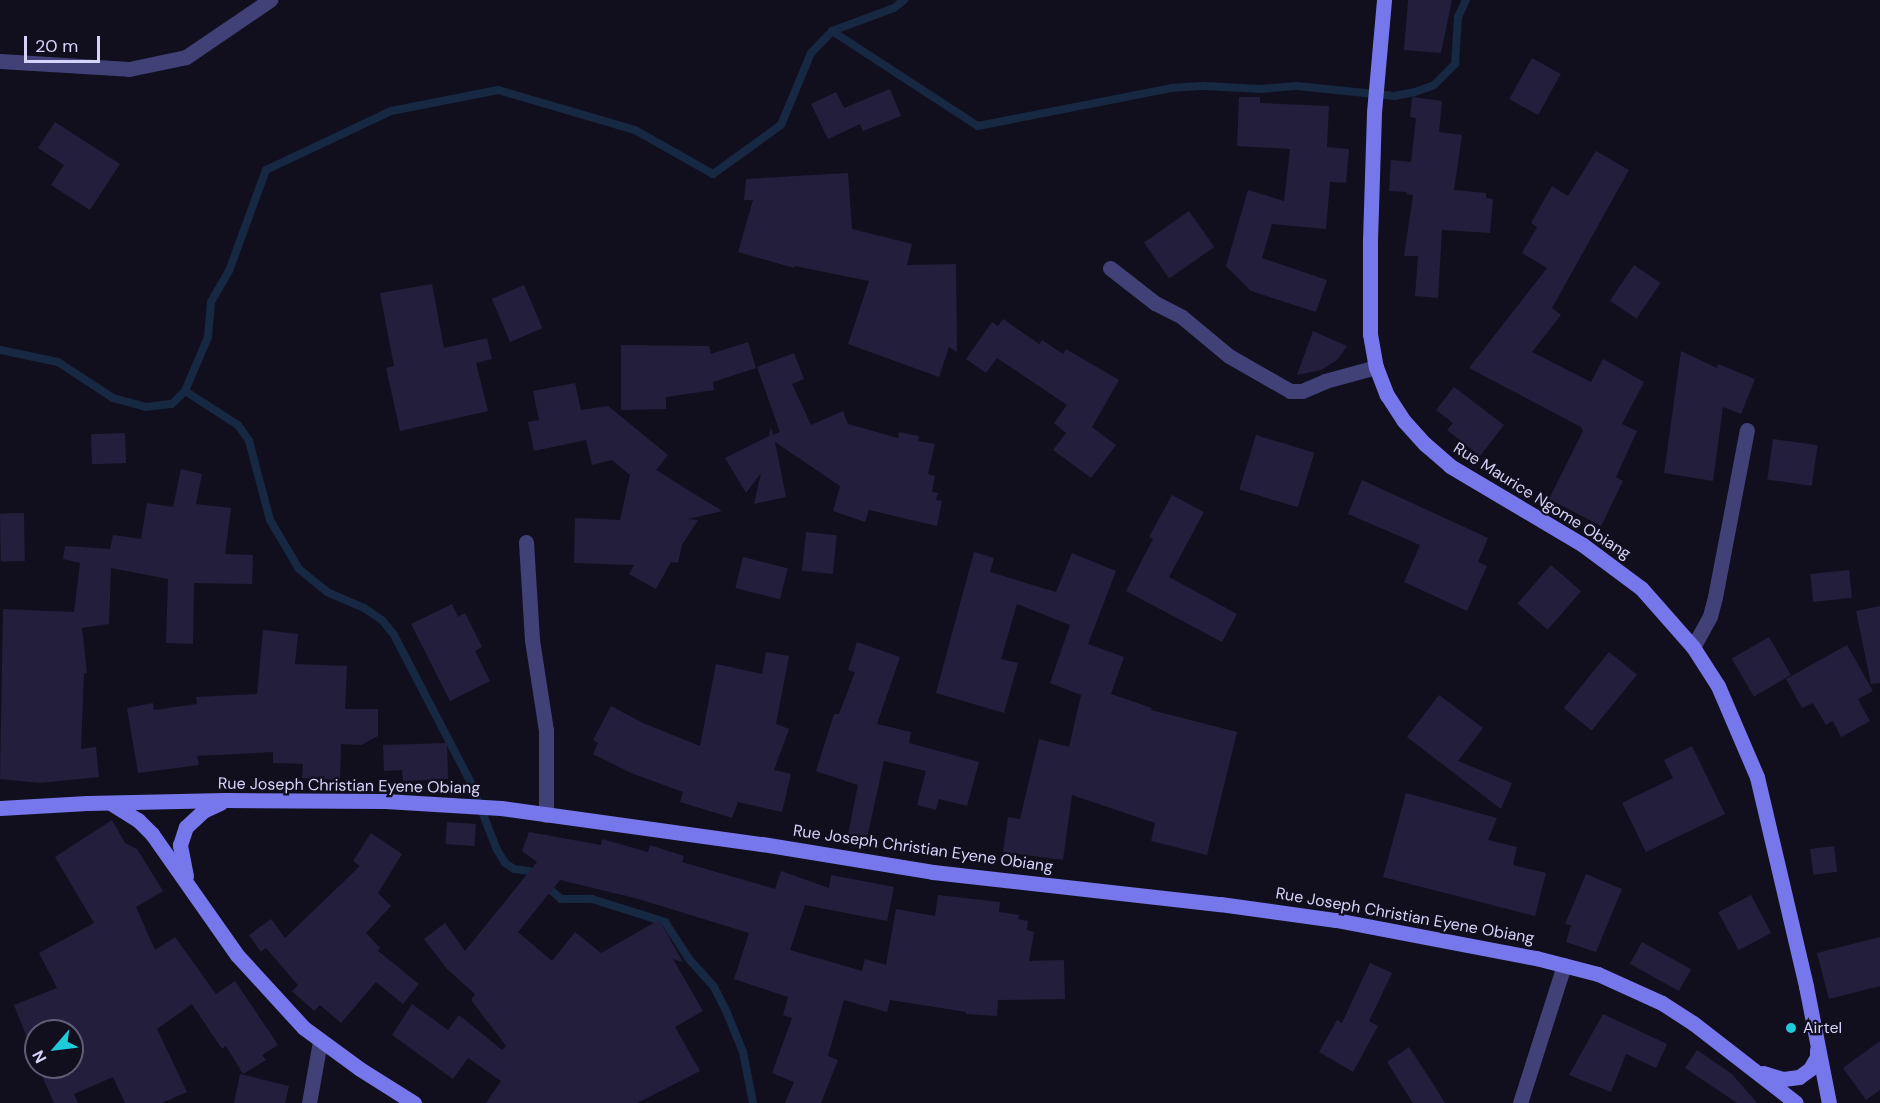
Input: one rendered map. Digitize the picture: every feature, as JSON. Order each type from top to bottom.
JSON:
[{"type":"street","points":[[0,61],[129,69],[186,57],[270,0]]},
{"type":"street","name":"Rue Maurice Ngome Obiang","points":[[1384,0],[1374,113],[1369,290],[1370,334],[1376,367],[1387,395],[1404,421],[1441,459],[1613,566],[1641,588],[1693,647],[1718,686],[1757,777],[1817,1041],[1828,1103]]},
{"type":"street","points":[[1110,268],[1155,303],[1182,317],[1229,356],[1290,391],[1302,391],[1325,381],[1376,367]]},
{"type":"street","points":[[1693,647],[1707,624],[1715,597],[1747,430]]},
{"type":"street","points":[[526,542],[532,640],[546,730],[546,815]]},
{"type":"street","points":[[189,888],[180,845],[186,827],[203,811],[225,800]]},
{"type":"street","name":"Rue Joseph Christian Eyene Obiang","points":[[0,808],[109,802],[225,800],[385,801],[464,805],[501,808],[762,844],[933,872],[1278,911],[1464,944],[1598,974],[1662,1003],[1723,1044],[1796,1103]]},
{"type":"street","points":[[109,802],[138,820],[152,834],[257,980],[303,1028],[414,1103]]},
{"type":"street","points":[[1520,1103],[1564,965]]},
{"type":"street","points":[[309,1103],[320,1041]]},
{"type":"street","points":[[1754,1070],[1783,1079],[1799,1077],[1810,1069],[1817,1057],[1817,1041]]},
{"type":"building","points":[[1408,0],[1452,0],[1441,53],[1404,50]]},
{"type":"building","points":[[1532,58],[1561,74],[1538,115],[1509,99]]},
{"type":"building","points":[[890,89],[901,116],[863,131],[860,124],[828,139],[811,104],[836,92],[844,108]]},
{"type":"building","points":[[1239,97],[1260,97],[1260,103],[1329,106],[1327,147],[1349,149],[1346,183],[1330,182],[1326,229],[1272,224],[1262,258],[1327,280],[1316,312],[1251,291],[1226,266],[1248,190],[1284,201],[1290,149],[1237,146]]},
{"type":"building","points":[[1412,97],[1442,101],[1439,132],[1462,135],[1454,190],[1486,193],[1486,198],[1493,199],[1490,233],[1442,230],[1438,298],[1415,296],[1418,256],[1404,256],[1413,195],[1406,194],[1407,192],[1389,191],[1391,160],[1411,162],[1416,118],[1410,117]]},
{"type":"building","points":[[55,122],[120,164],[90,210],[51,185],[64,165],[38,148]]},
{"type":"building","points":[[1596,151],[1629,170],[1552,308],[1561,315],[1532,352],[1591,382],[1603,359],[1644,382],[1622,424],[1637,431],[1616,477],[1623,481],[1601,526],[1549,499],[1583,431],[1581,427],[1469,368],[1547,268],[1522,253],[1537,227],[1531,223],[1552,186],[1568,196]]},
{"type":"building","points":[[848,173],[852,229],[912,244],[907,265],[956,264],[957,352],[949,347],[939,377],[848,344],[869,281],[795,266],[794,268],[738,252],[753,200],[744,200],[746,179]]},
{"type":"building","points":[[1189,211],[1214,247],[1169,279],[1144,243]]},
{"type":"building","points":[[1634,265],[1661,283],[1636,319],[1610,301]]},
{"type":"building","points":[[432,284],[444,348],[487,338],[492,359],[476,363],[488,411],[400,431],[386,368],[394,366],[380,293]]},
{"type":"building","points":[[524,285],[542,328],[510,342],[492,299]]},
{"type":"building","points":[[1003,319],[1039,344],[1042,340],[1063,354],[1066,349],[1119,380],[1092,427],[1116,445],[1091,478],[1053,450],[1066,433],[1054,423],[1067,405],[997,358],[986,373],[966,359],[992,322],[998,326]]},
{"type":"building","points":[[1313,331],[1347,346],[1337,360],[1321,370],[1297,375]]},
{"type":"building","points":[[748,342],[756,368],[713,382],[714,390],[666,397],[666,409],[621,410],[621,345],[709,346],[711,354]]},
{"type":"building","points":[[1681,351],[1717,368],[1718,364],[1755,379],[1741,414],[1723,407],[1713,481],[1664,473]]},
{"type":"building","points":[[794,353],[804,379],[792,384],[811,425],[843,411],[848,424],[898,438],[899,432],[919,436],[918,441],[935,444],[928,474],[935,476],[932,492],[938,493],[936,500],[942,501],[937,526],[869,510],[865,522],[833,511],[840,486],[775,442],[786,497],[754,504],[761,473],[746,493],[725,458],[769,436],[771,427],[773,435],[780,432],[757,367]]},
{"type":"building","points":[[575,383],[581,410],[608,406],[668,455],[656,470],[722,511],[688,519],[698,520],[682,545],[678,563],[671,562],[656,589],[629,574],[634,565],[574,563],[575,518],[620,520],[630,475],[612,460],[592,465],[586,440],[534,451],[528,422],[539,420],[533,391]]},
{"type":"building","points":[[1454,387],[1504,425],[1480,456],[1447,430],[1453,423],[1436,410]]},
{"type":"building","points":[[125,433],[126,463],[92,464],[91,434]]},
{"type":"building","points":[[1256,435],[1314,453],[1298,507],[1239,490]]},
{"type":"building","points":[[1773,439],[1818,445],[1812,486],[1767,480]]},
{"type":"building","points":[[181,469],[202,474],[196,504],[231,508],[225,554],[253,555],[252,584],[194,583],[193,644],[166,643],[168,579],[111,568],[109,624],[82,628],[87,673],[84,673],[81,749],[96,747],[99,777],[40,783],[0,779],[3,609],[74,612],[80,563],[63,559],[65,546],[110,549],[113,535],[141,539],[147,503],[173,507]]},
{"type":"building","points":[[1362,480],[1488,538],[1478,562],[1487,566],[1467,611],[1404,582],[1420,545],[1348,514]]},
{"type":"building","points":[[1172,495],[1204,512],[1169,577],[1237,614],[1222,642],[1126,591],[1153,539],[1149,537]]},
{"type":"building","points":[[0,513],[24,513],[25,561],[1,561]]},
{"type":"building","points":[[806,532],[837,535],[833,574],[802,571]]},
{"type":"building","points":[[974,552],[994,558],[990,572],[1056,592],[1072,553],[1116,571],[1088,644],[1124,657],[1111,694],[1152,708],[1151,710],[1237,732],[1207,855],[1151,841],[1155,823],[1072,795],[1063,860],[1003,852],[1008,817],[1020,819],[1039,739],[1069,747],[1081,695],[1050,683],[1070,625],[1017,604],[1001,659],[1018,663],[1004,713],[936,693]]},
{"type":"building","points":[[743,557],[788,568],[780,599],[735,588]]},
{"type":"building","points":[[1551,565],[1581,591],[1548,630],[1518,603]]},
{"type":"building","points":[[1849,570],[1852,598],[1813,602],[1810,574]]},
{"type":"building","points":[[452,604],[458,617],[465,613],[482,647],[475,651],[490,681],[450,701],[411,624]]},
{"type":"building","points":[[1880,606],[1880,683],[1871,684],[1856,611]]},
{"type":"building","points":[[263,630],[298,634],[295,664],[347,666],[345,709],[378,709],[378,736],[361,745],[341,744],[340,780],[302,778],[303,764],[273,763],[273,752],[197,756],[199,765],[138,773],[127,708],[153,703],[154,710],[197,704],[196,697],[257,694]]},
{"type":"building","points":[[1769,637],[1791,675],[1754,697],[1732,658]]},
{"type":"building","points":[[857,642],[900,657],[877,724],[911,732],[909,743],[979,762],[967,806],[939,799],[936,810],[917,805],[926,771],[884,761],[867,838],[848,834],[858,785],[816,771],[834,714],[839,714],[855,672],[848,670]]},
{"type":"building","points":[[1847,645],[1873,691],[1858,699],[1870,721],[1841,737],[1833,721],[1826,725],[1813,703],[1802,708],[1786,679]]},
{"type":"building","points":[[766,652],[789,656],[776,724],[789,729],[774,770],[791,774],[782,812],[738,802],[732,818],[680,802],[683,792],[631,773],[593,754],[598,743],[593,740],[611,706],[643,723],[700,746],[716,664],[762,674]]},
{"type":"building","points":[[1609,652],[1637,675],[1592,731],[1564,708]]},
{"type":"building","points":[[1439,695],[1483,728],[1458,761],[1512,783],[1501,809],[1407,737]]},
{"type":"building","points":[[447,743],[448,779],[403,781],[402,770],[384,771],[383,745]]},
{"type":"building","points":[[1692,746],[1725,814],[1646,852],[1622,803],[1673,778],[1664,760]]},
{"type":"building","points":[[1406,793],[1497,818],[1488,840],[1517,847],[1513,865],[1546,873],[1535,916],[1383,877]]},
{"type":"building","points":[[112,820],[125,843],[137,849],[163,891],[136,907],[155,950],[175,937],[216,994],[235,981],[278,1045],[262,1055],[266,1060],[243,1074],[226,1046],[222,1049],[192,1004],[157,1029],[187,1092],[162,1103],[125,1103],[113,1077],[74,1094],[78,1103],[54,1103],[43,1079],[84,1079],[84,1019],[24,1019],[24,1030],[14,1005],[57,988],[39,953],[94,923],[55,857]]},
{"type":"building","points":[[447,822],[476,824],[474,846],[445,844]]},
{"type":"building","points":[[529,832],[601,845],[602,839],[648,852],[650,845],[684,856],[682,862],[775,889],[781,871],[829,888],[831,875],[894,887],[887,921],[805,905],[790,950],[862,971],[865,959],[886,965],[896,909],[935,916],[938,895],[1000,902],[999,912],[1019,915],[1018,919],[1028,921],[1027,930],[1034,932],[1029,961],[1064,960],[1065,999],[998,1000],[997,1016],[966,1014],[966,1012],[890,1000],[887,1012],[844,1000],[828,1056],[838,1060],[821,1103],[785,1103],[794,1082],[772,1073],[792,1018],[783,1015],[788,997],[734,979],[749,933],[635,898],[560,880],[518,932],[552,961],[575,932],[601,953],[659,920],[683,962],[673,959],[703,1011],[675,1027],[700,1071],[637,1103],[486,1103],[501,1081],[468,1058],[453,1079],[392,1035],[412,1004],[448,1030],[459,1015],[502,1050],[506,1046],[471,1000],[475,994],[447,969],[424,939],[445,923],[465,951],[537,862],[522,851]]},
{"type":"building","points":[[371,833],[402,854],[378,893],[391,906],[366,933],[380,948],[378,951],[419,984],[403,1004],[376,982],[341,1023],[320,1005],[314,1011],[292,991],[298,985],[266,948],[261,952],[249,935],[271,919],[285,938],[360,866],[353,861]]},
{"type":"building","points":[[1834,846],[1837,872],[1813,875],[1810,849]]},
{"type":"building","points":[[1586,874],[1622,889],[1596,952],[1566,942],[1571,925],[1565,924]]},
{"type":"building","points":[[1751,895],[1771,933],[1739,950],[1718,912]]},
{"type":"building","points":[[1880,937],[1880,986],[1829,999],[1817,953]]},
{"type":"building","points":[[1642,942],[1691,969],[1679,991],[1630,964]]},
{"type":"building","points":[[1370,963],[1392,973],[1369,1021],[1378,1026],[1353,1072],[1319,1052],[1337,1020],[1342,1023]]},
{"type":"building","points":[[1603,1014],[1667,1044],[1656,1068],[1626,1054],[1611,1092],[1569,1075]]},
{"type":"building","points":[[1880,1041],[1880,1090],[1866,1100],[1843,1068]]},
{"type":"building","points":[[1409,1047],[1445,1103],[1413,1103],[1387,1062]]},
{"type":"building","points":[[1697,1050],[1732,1074],[1757,1103],[1737,1103],[1685,1068]]},
{"type":"building","points":[[240,1074],[289,1086],[285,1103],[234,1103]]},
{"type":"waterway","points":[[832,31],[894,8],[904,0]]},
{"type":"waterway","points":[[0,350],[58,362],[113,398],[146,407],[172,404],[185,391],[208,337],[211,302],[229,271],[266,170],[391,111],[498,90],[635,130],[713,174],[781,125],[811,53],[832,31],[978,126],[1172,88],[1204,86],[1261,89],[1297,86],[1394,96],[1415,92],[1434,85],[1455,64],[1458,17],[1466,0]]},
{"type":"waterway","points":[[185,391],[238,425],[249,441],[270,520],[299,569],[327,592],[364,608],[382,620],[394,635],[470,781],[497,850],[505,863],[514,869],[529,871],[536,877]]},
{"type":"waterway","points":[[545,885],[561,899],[592,899],[665,922],[689,959],[714,987],[727,1013],[743,1052],[753,1103]]},
{"type":"place","name":"Airtel","points":[[1791,1028]]}]
